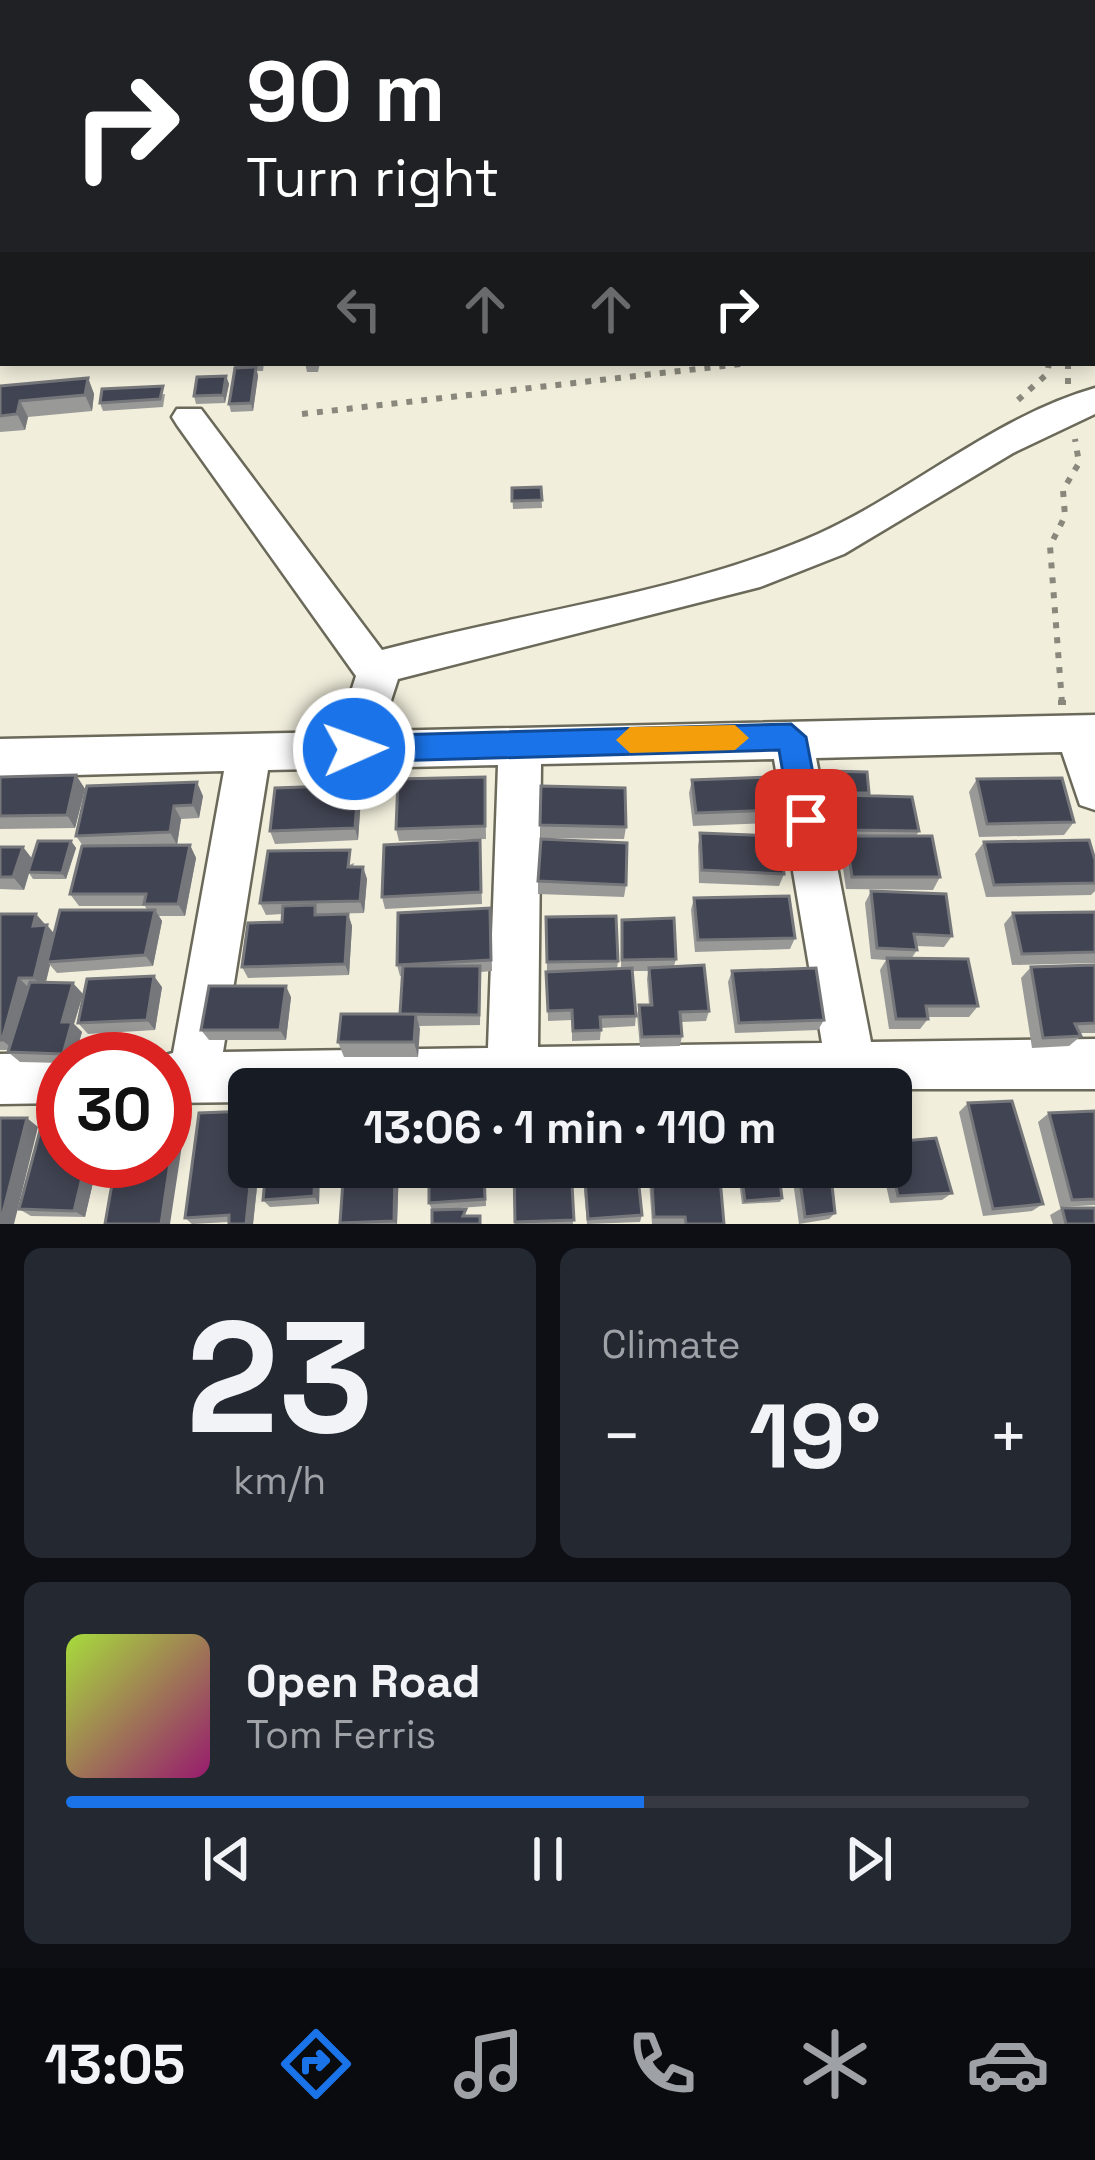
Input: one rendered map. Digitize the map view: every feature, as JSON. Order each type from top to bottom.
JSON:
[{"type":"street","points":[[354,749],[377,674],[401,658],[747,576],[902,508],[1082,404]]},
{"type":"street","points":[[189,417],[377,674]]},
{"type":"street","points":[[0,758],[1079,733],[1095,791]]},
{"type":"street","points":[[791,737],[850,1068],[1095,1064]]},
{"type":"street","points":[[512,1068],[520,744]]},
{"type":"street","points":[[189,1032],[249,753]]},
{"type":"street","points":[[0,1078],[36,1078]]},
{"type":"street","points":[[192,1078],[228,1078]]},
{"type":"path","points":[[302,414],[724,366]]},
{"type":"path","points":[[1069,366],[1082,404],[1078,463],[1063,490],[1064,516],[1050,546],[1050,589],[1079,733]]},
{"type":"building","points":[[256,367],[251,403],[229,404],[235,368]]},
{"type":"building","points":[[226,376],[223,395],[194,396],[197,377]]},
{"type":"building","points":[[88,378],[85,395],[20,401],[17,414],[0,416],[0,386]]},
{"type":"building","points":[[163,386],[160,399],[100,403],[102,389]]},
{"type":"building","points":[[541,487],[542,500],[512,501],[512,488]]},
{"type":"building","points":[[827,771],[867,772],[869,793],[829,793]]},
{"type":"building","points":[[76,775],[67,815],[0,816],[0,777]]},
{"type":"building","points":[[485,777],[485,826],[396,829],[398,779]]},
{"type":"building","points":[[769,777],[774,810],[696,813],[692,780]]},
{"type":"building","points":[[1062,778],[1074,822],[987,824],[977,779]]},
{"type":"building","points":[[197,782],[193,805],[174,806],[170,832],[76,836],[87,786]]},
{"type":"building","points":[[358,785],[355,828],[270,831],[275,788]]},
{"type":"building","points":[[541,786],[625,788],[626,827],[540,825]]},
{"type":"building","points":[[843,795],[912,797],[919,831],[848,830]]},
{"type":"building","points":[[700,833],[780,836],[784,874],[702,870]]},
{"type":"building","points":[[846,836],[932,836],[940,877],[852,877]]},
{"type":"building","points":[[541,839],[627,843],[626,885],[538,881]]},
{"type":"building","points":[[480,840],[481,892],[382,897],[384,845]]},
{"type":"building","points":[[1089,840],[1095,883],[994,885],[984,842]]},
{"type":"building","points":[[38,841],[71,841],[62,873],[28,872]]},
{"type":"building","points":[[190,845],[178,904],[144,904],[146,894],[70,894],[82,846]]},
{"type":"building","points":[[0,847],[23,847],[13,877],[0,877]]},
{"type":"building","points":[[350,850],[348,867],[363,867],[360,901],[260,903],[268,851]]},
{"type":"building","points":[[871,891],[946,894],[952,936],[914,934],[917,950],[877,948]]},
{"type":"building","points":[[789,896],[795,938],[698,940],[694,898]]},
{"type":"building","points":[[315,905],[315,915],[348,914],[345,964],[242,967],[248,923],[282,922],[283,906]]},
{"type":"building","points":[[490,908],[491,960],[397,965],[398,913]]},
{"type":"building","points":[[60,910],[155,910],[145,955],[47,962]]},
{"type":"building","points":[[1095,912],[1095,952],[1022,954],[1013,913]]},
{"type":"building","points":[[0,914],[36,914],[33,926],[47,925],[34,978],[19,978],[2,1040],[0,1040]]},
{"type":"building","points":[[616,916],[618,961],[547,962],[546,917]]},
{"type":"building","points":[[674,918],[676,959],[622,960],[622,920]]},
{"type":"building","points":[[887,958],[968,959],[978,1006],[926,1006],[928,1019],[896,1019]]},
{"type":"building","points":[[704,965],[709,1011],[680,1012],[682,1036],[642,1037],[639,1005],[652,1005],[649,968]]},
{"type":"building","points":[[1095,965],[1095,1023],[1075,1024],[1081,1036],[1043,1038],[1031,967]]},
{"type":"building","points":[[403,966],[480,966],[479,1015],[400,1014]]},
{"type":"building","points":[[632,968],[636,1016],[600,1017],[601,1030],[573,1031],[572,1010],[548,1011],[546,972]]},
{"type":"building","points":[[816,968],[824,1020],[739,1023],[732,971]]},
{"type":"building","points":[[154,976],[147,1020],[78,1023],[87,979]]},
{"type":"building","points":[[30,982],[73,983],[62,1022],[72,1022],[69,1032],[36,1032],[36,1053],[8,1052]]},
{"type":"building","points":[[209,986],[286,986],[280,1030],[201,1030]]},
{"type":"building","points":[[341,1014],[416,1014],[414,1042],[338,1042]]},
{"type":"building","points":[[1012,1101],[1043,1204],[993,1209],[968,1103]]},
{"type":"building","points":[[1095,1111],[1095,1199],[1072,1200],[1049,1113]]},
{"type":"building","points":[[228,1112],[228,1188],[250,1188],[246,1224],[229,1224],[229,1215],[185,1218],[199,1113]]},
{"type":"building","points":[[0,1118],[27,1118],[0,1224]]},
{"type":"building","points":[[936,1138],[952,1193],[898,1196],[896,1188],[912,1188],[912,1140]]},
{"type":"building","points":[[36,1146],[36,1188],[80,1188],[74,1211],[19,1209]]},
{"type":"building","points":[[111,1188],[166,1188],[161,1224],[105,1224]]},
{"type":"building","points":[[264,1188],[314,1188],[314,1196],[263,1200]]},
{"type":"building","points":[[342,1188],[395,1188],[394,1221],[340,1223]]},
{"type":"building","points":[[429,1188],[485,1188],[485,1199],[429,1203]]},
{"type":"building","points":[[514,1188],[572,1188],[574,1220],[515,1222]]},
{"type":"building","points":[[586,1188],[639,1188],[642,1215],[588,1219]]},
{"type":"building","points":[[652,1188],[721,1188],[724,1224],[686,1224],[685,1217],[654,1217]]},
{"type":"building","points":[[743,1188],[781,1188],[782,1198],[745,1201]]},
{"type":"building","points":[[801,1188],[832,1188],[835,1213],[805,1217]]},
{"type":"building","points":[[1062,1208],[1095,1208],[1095,1224],[1066,1224]]},
{"type":"building","points":[[466,1209],[463,1216],[480,1216],[480,1224],[432,1224],[432,1210]]},
{"type":"slow traffic","points":[[630,740],[735,738]]},
{"type":"route","points":[[354,749],[791,737],[806,820]]}]
